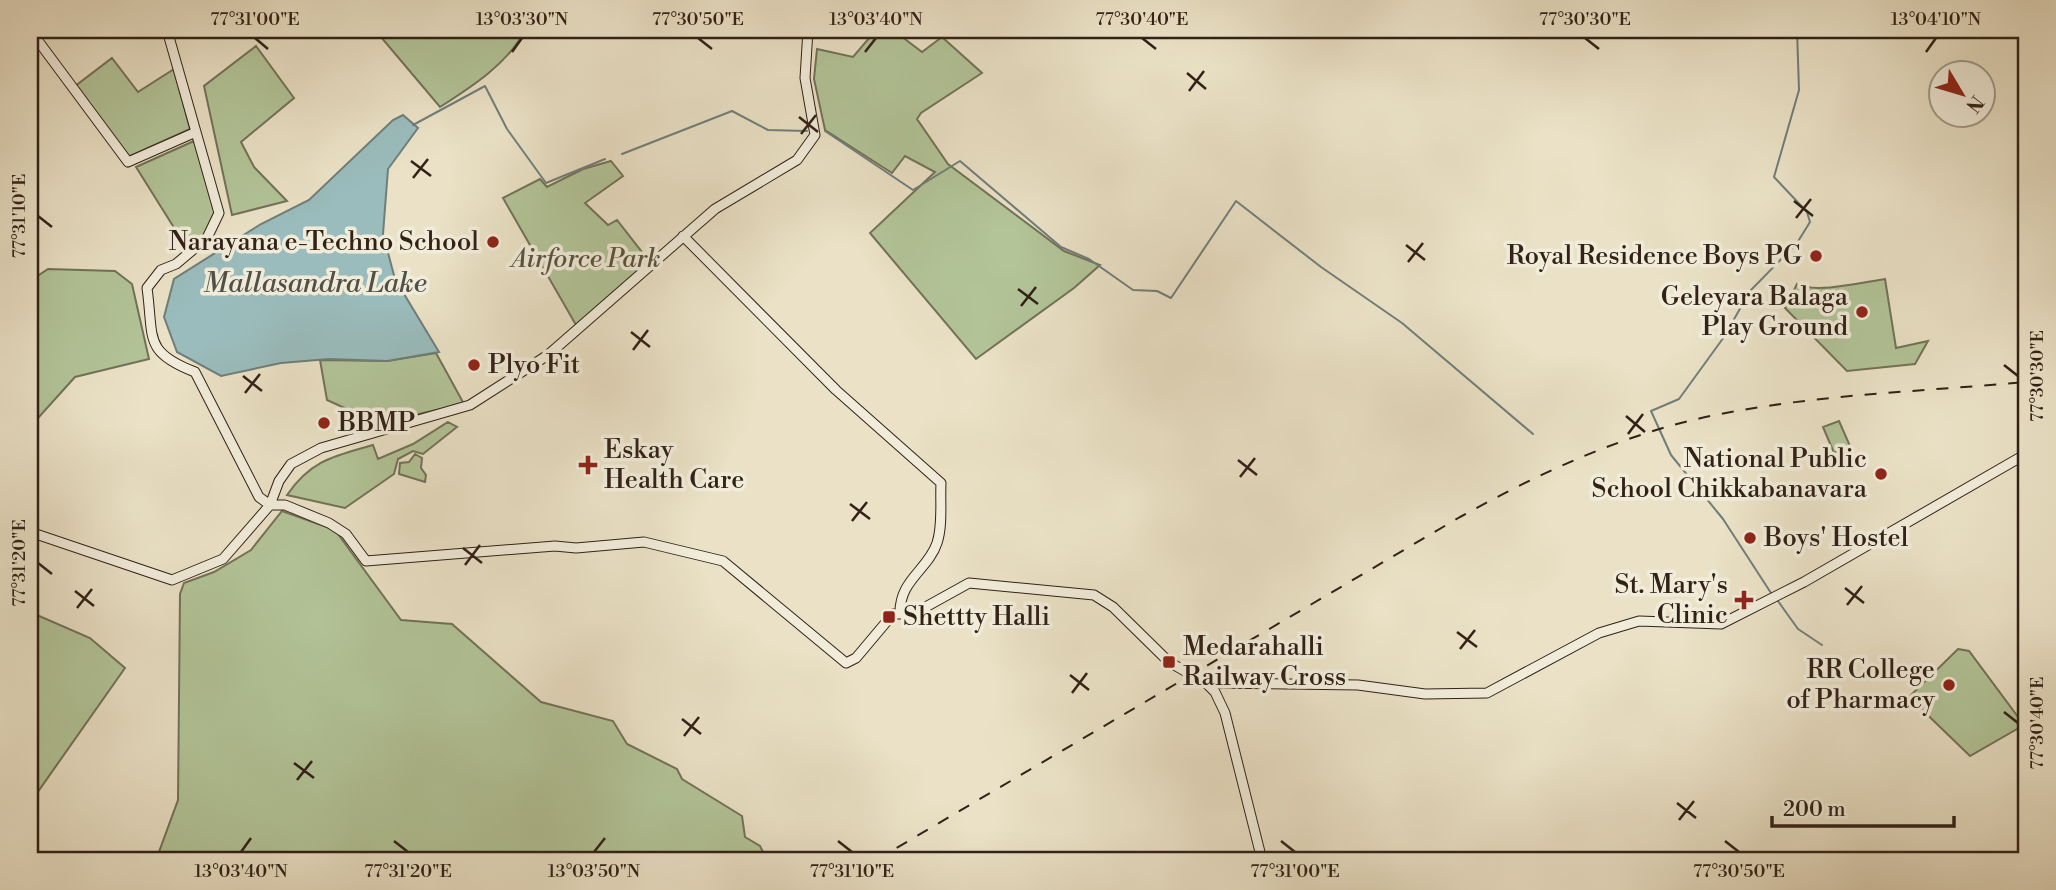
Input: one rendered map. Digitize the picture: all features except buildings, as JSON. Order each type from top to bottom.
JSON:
[{"type":"street","points":[[30,30],[128,162],[196,132]]},
{"type":"street","points":[[167,30],[219,213],[207,238],[176,264],[161,271],[147,288],[155,348],[166,361],[195,372],[259,498],[270,505],[285,505],[329,523],[346,534],[366,561],[644,542],[723,561],[846,663],[856,658],[892,614],[914,614],[969,583],[1094,595],[1113,607],[1169,663],[1206,683],[1215,691],[1225,713],[1262,860]]},
{"type":"street","points":[[30,532],[173,580],[223,559],[270,505],[279,481],[291,464],[321,448],[470,405],[548,355],[715,209],[797,160],[815,135],[805,78],[808,30]]},
{"type":"street","points":[[683,236],[836,390],[941,483],[936,545],[911,577],[900,602],[900,614]]},
{"type":"street","points":[[1206,683],[1358,685],[1435,695],[1487,693],[1599,633],[1639,621],[1721,624],[1804,582],[2026,454]]},
{"type":"green space","points":[[375,30],[525,30],[499,64],[440,107]]},
{"type":"green space","points":[[876,30],[893,30],[922,52],[942,37],[982,73],[921,113],[917,119],[948,164],[1064,251],[1100,265],[1074,288],[976,359],[870,233],[935,172],[905,156],[892,173],[825,130],[814,79],[817,49],[853,57]]},
{"type":"green space","points":[[256,46],[294,98],[241,142],[254,167],[287,201],[232,215],[204,86]]},
{"type":"green space","points":[[112,58],[138,92],[174,69],[190,129],[128,157],[74,87]]},
{"type":"green space","points":[[194,141],[216,213],[204,235],[188,250],[136,167]]},
{"type":"green space","name":"Airforce Park","points":[[611,161],[623,176],[585,203],[608,225],[617,220],[649,261],[576,325],[503,198],[540,179],[547,187],[583,169]]},
{"type":"green space","points":[[48,269],[115,271],[132,284],[149,359],[75,377],[30,427],[30,281]]},
{"type":"green space","points":[[1885,279],[1896,348],[1928,341],[1915,364],[1847,371],[1785,308],[1797,284],[1827,288]]},
{"type":"green space","points":[[436,353],[464,404],[360,427],[360,415],[327,400],[320,360],[387,361]]},
{"type":"green space","points":[[1839,421],[1850,446],[1834,453],[1823,427]]},
{"type":"green space","points":[[448,422],[457,427],[423,454],[413,451],[398,459],[394,474],[345,508],[287,495],[305,474],[324,461],[373,445],[378,459],[413,444]]},
{"type":"green space","points":[[415,454],[422,458],[421,468],[426,475],[425,482],[399,474],[400,463],[409,462]]},
{"type":"green space","points":[[282,511],[335,530],[401,620],[452,624],[541,702],[613,721],[627,744],[677,769],[682,779],[742,816],[745,837],[760,846],[767,860],[156,860],[178,800],[180,594],[184,583],[214,572],[251,550]]},
{"type":"green space","points":[[30,612],[90,638],[125,668],[30,803]]},
{"type":"green space","points":[[1958,649],[1969,651],[2024,725],[1970,756],[1909,697]]},
{"type":"water","name":"Mallasandra Lake","points":[[403,115],[418,128],[388,169],[383,234],[395,279],[439,352],[387,361],[329,359],[281,363],[221,376],[177,352],[164,317],[174,279],[261,224],[309,200],[393,120]]},
{"type":"waterway","points":[[1771,593],[1723,519],[1671,455],[1651,411],[1679,399],[1724,337],[1750,291],[1797,243],[1810,222],[1807,212],[1774,177],[1799,90],[1797,30]]},
{"type":"waterway","points":[[413,125],[485,86],[507,129],[546,183],[605,159]]},
{"type":"waterway","points":[[622,154],[732,111],[768,130],[807,131]]},
{"type":"waterway","points":[[825,131],[913,190],[960,161],[1061,247],[1089,259],[1133,290],[1157,291],[1171,298],[1236,201],[1321,267],[1402,323],[1533,434]]},
{"type":"waterway","points":[[1778,601],[1798,629],[1822,645]]},
{"type":"railway","points":[[876,860],[1460,517],[1591,453],[1660,429],[1731,412],[1841,397],[2026,382]]},
{"type":"place","name":"Narayana e-Techno School","points":[[493,242]]},
{"type":"place","name":"Royal Residence Boys PG","points":[[1816,256]]},
{"type":"place","name":"Geleyara Balaga Play Ground","points":[[1862,312]]},
{"type":"place","name":"Plyo Fit","points":[[474,365]]},
{"type":"place","name":"BBMP","points":[[324,423]]},
{"type":"place","name":"Eskay Health Care","points":[[588,465]]},
{"type":"place","name":"National Public School Chikkabanavara","points":[[1881,474]]},
{"type":"place","name":"Boys' Hostel","points":[[1750,538]]},
{"type":"place","name":"St. Mary's Clinic","points":[[1744,600]]},
{"type":"place","name":"Shettty Halli","points":[[889,617]]},
{"type":"place","name":"Medarahalli Railway Cross","points":[[1169,662]]},
{"type":"place","name":"RR College of Pharmacy","points":[[1949,685]]}]
